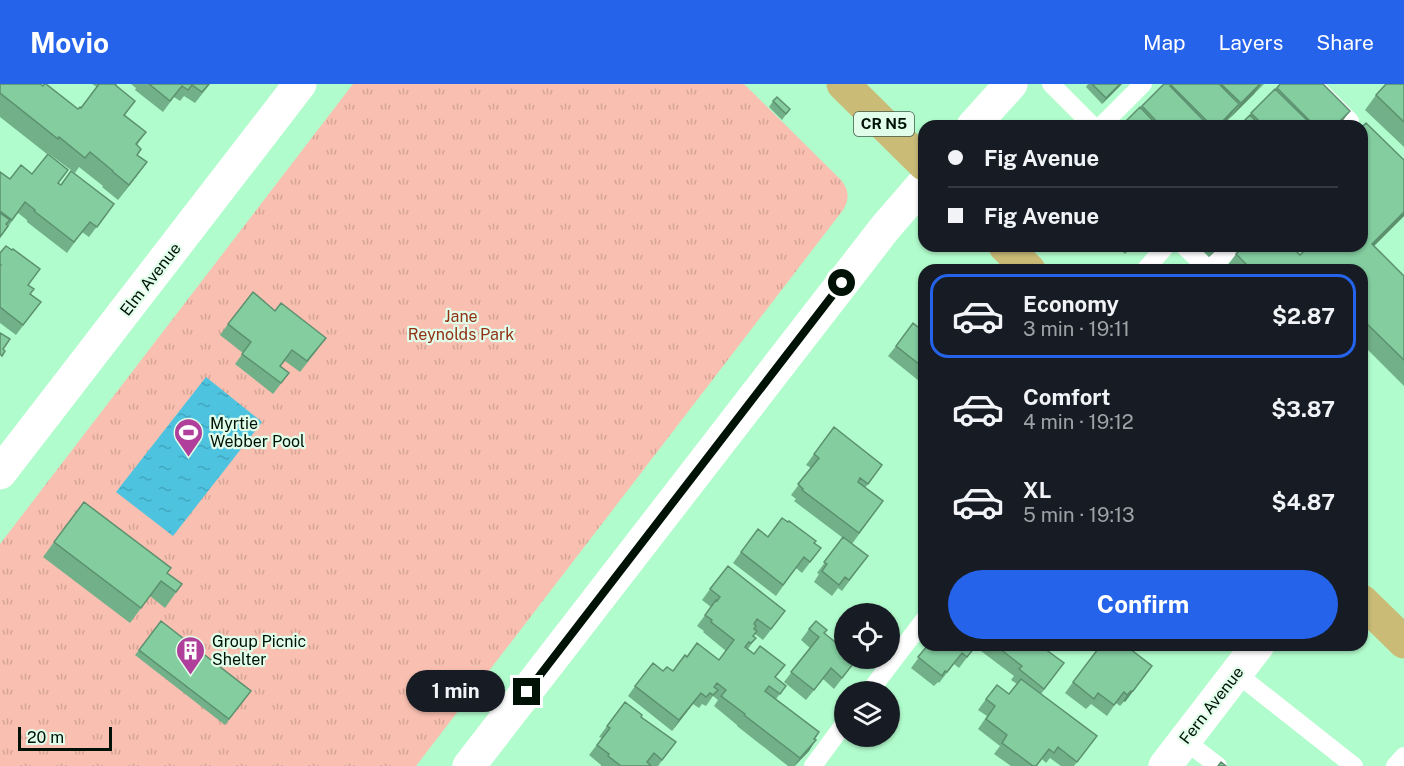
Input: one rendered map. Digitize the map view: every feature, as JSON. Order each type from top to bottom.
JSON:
[{"type":"main road","name":"CR N5","points":[[843,84],[918,158]]},
{"type":"main road","points":[[1011,252],[1023,264]]},
{"type":"main road","points":[[1368,607],[1404,642]]},
{"type":"street","name":"Elm Avenue","points":[[0,473],[300,84]]},
{"type":"street","points":[[978,120],[1011,84]]},
{"type":"street","points":[[469,766],[885,228],[918,190]]},
{"type":"street","name":"Fern Avenue","points":[[1165,766],[1253,651]]},
{"type":"lane","points":[[1051,84],[1087,120]]},
{"type":"lane","points":[[1107,120],[1143,84]]},
{"type":"lane","points":[[1313,84],[1349,120]]},
{"type":"lane","points":[[1150,264],[1160,252]]},
{"type":"lane","points":[[1190,252],[1203,264]]},
{"type":"lane","points":[[1215,264],[1226,252]]},
{"type":"lane","points":[[877,681],[918,628]]},
{"type":"lane","points":[[1236,673],[1354,766]]},
{"type":"lane","points":[[813,766],[834,738]]},
{"type":"lane","points":[[1184,741],[1218,766]]},
{"type":"lane","points":[[1395,766],[1404,756]]},
{"type":"green space","name":"Jane Reynolds Park","points":[[353,84],[744,84],[841,180],[846,187],[848,198],[843,210],[416,766],[0,766],[0,544]]},
{"type":"water","name":"Myrtie Webber Pool","points":[[206,377],[262,422],[173,536],[116,492]]},
{"type":"building","points":[[0,84],[40,84],[43,86],[46,84],[78,109],[99,84],[114,84],[135,101],[124,115],[146,132],[136,144],[141,149],[137,155],[147,162],[129,185],[90,152],[85,158],[59,137],[58,139],[0,93]]},
{"type":"building","points":[[149,84],[209,84],[202,92],[192,85],[188,90],[182,86],[170,101]]},
{"type":"building","points":[[1092,84],[1120,84],[1106,98]]},
{"type":"building","points":[[1164,84],[1219,84],[1239,104],[1224,120],[1206,120],[1171,85],[1203,120],[1155,120],[1142,106]]},
{"type":"building","points":[[1221,84],[1260,84],[1241,103]]},
{"type":"building","points":[[1280,84],[1323,84],[1350,111],[1341,120],[1309,120],[1277,88]]},
{"type":"building","points":[[1386,84],[1404,84],[1404,122],[1376,95]]},
{"type":"building","points":[[1275,89],[1307,120],[1258,120],[1251,113]]},
{"type":"building","points":[[777,97],[790,109],[786,114],[773,101]]},
{"type":"building","points":[[1140,107],[1152,120],[1127,120]]},
{"type":"building","points":[[1250,115],[1255,120],[1245,120]]},
{"type":"building","points":[[1368,125],[1404,160],[1404,212],[1372,244],[1404,276],[1404,360],[1368,325],[1368,264],[1246,264],[1236,254],[1238,252],[1297,252],[1300,255],[1303,252],[1368,252]]},
{"type":"building","points":[[48,154],[68,170],[58,183],[61,185],[71,171],[114,204],[97,227],[90,222],[74,242],[25,202],[12,220],[0,211],[0,172],[10,179],[21,165],[32,174]]},
{"type":"building","points":[[0,213],[10,220],[0,237]]},
{"type":"building","points":[[6,246],[40,269],[28,285],[34,289],[30,294],[41,302],[23,325],[0,307],[0,253]]},
{"type":"building","points":[[253,292],[275,311],[281,303],[326,338],[307,361],[292,350],[280,366],[289,373],[281,383],[242,354],[251,342],[228,324]]},
{"type":"building","points":[[913,323],[918,327],[918,363],[896,346]]},
{"type":"building","points":[[0,333],[10,339],[3,349],[5,351],[2,356],[0,354]]},
{"type":"building","points":[[834,427],[882,465],[868,484],[860,478],[858,482],[883,501],[859,533],[802,490],[798,484],[819,458],[814,454]]},
{"type":"building","points":[[84,502],[171,568],[167,573],[182,584],[176,592],[161,581],[141,608],[54,542]]},
{"type":"building","points":[[782,518],[816,541],[814,543],[821,548],[810,562],[804,557],[783,585],[741,552],[758,529],[768,537]]},
{"type":"building","points":[[843,537],[868,556],[849,580],[845,577],[839,585],[822,571],[827,564],[824,562]]},
{"type":"building","points":[[728,566],[785,611],[771,629],[757,619],[754,629],[757,631],[753,636],[756,638],[745,647],[754,654],[760,646],[785,665],[775,677],[786,686],[780,694],[769,686],[765,691],[819,732],[814,739],[816,740],[800,758],[721,696],[726,690],[717,683],[714,687],[718,690],[713,695],[710,693],[706,697],[701,693],[679,720],[635,686],[653,663],[663,671],[667,667],[673,671],[697,643],[719,660],[734,640],[705,615],[720,597],[710,589]]},
{"type":"building","name":"Group Picnic Shelter","points":[[161,621],[251,691],[229,719],[139,650]]},
{"type":"building","points":[[816,621],[827,630],[824,633],[834,641],[834,669],[849,669],[842,678],[831,668],[814,690],[791,672],[819,637],[809,629]]},
{"type":"building","points":[[923,651],[972,651],[967,657],[962,653],[942,676],[918,657]]},
{"type":"building","points":[[1003,651],[1048,651],[1064,663],[1044,689],[1019,669],[1022,666]]},
{"type":"building","points":[[1096,651],[1133,651],[1152,666],[1133,691],[1127,695],[1124,692],[1114,705],[1098,693],[1094,699],[1073,682]]},
{"type":"building","points":[[1021,679],[1097,736],[1077,762],[1058,747],[1054,753],[1049,749],[1036,766],[1033,766],[1002,743],[1007,735],[986,719],[995,706],[986,699],[997,685],[1009,694]]},
{"type":"building","points":[[625,702],[642,715],[641,717],[676,742],[662,760],[654,753],[647,762],[651,766],[621,766],[597,745],[610,728],[607,726]]},
{"type":"place","name":"Myrtie Webber Pool","points":[[189,458]]},
{"type":"place","name":"Group Picnic Shelter","points":[[191,676]]},
{"type":"route","points":[[527,692],[842,283]]}]
